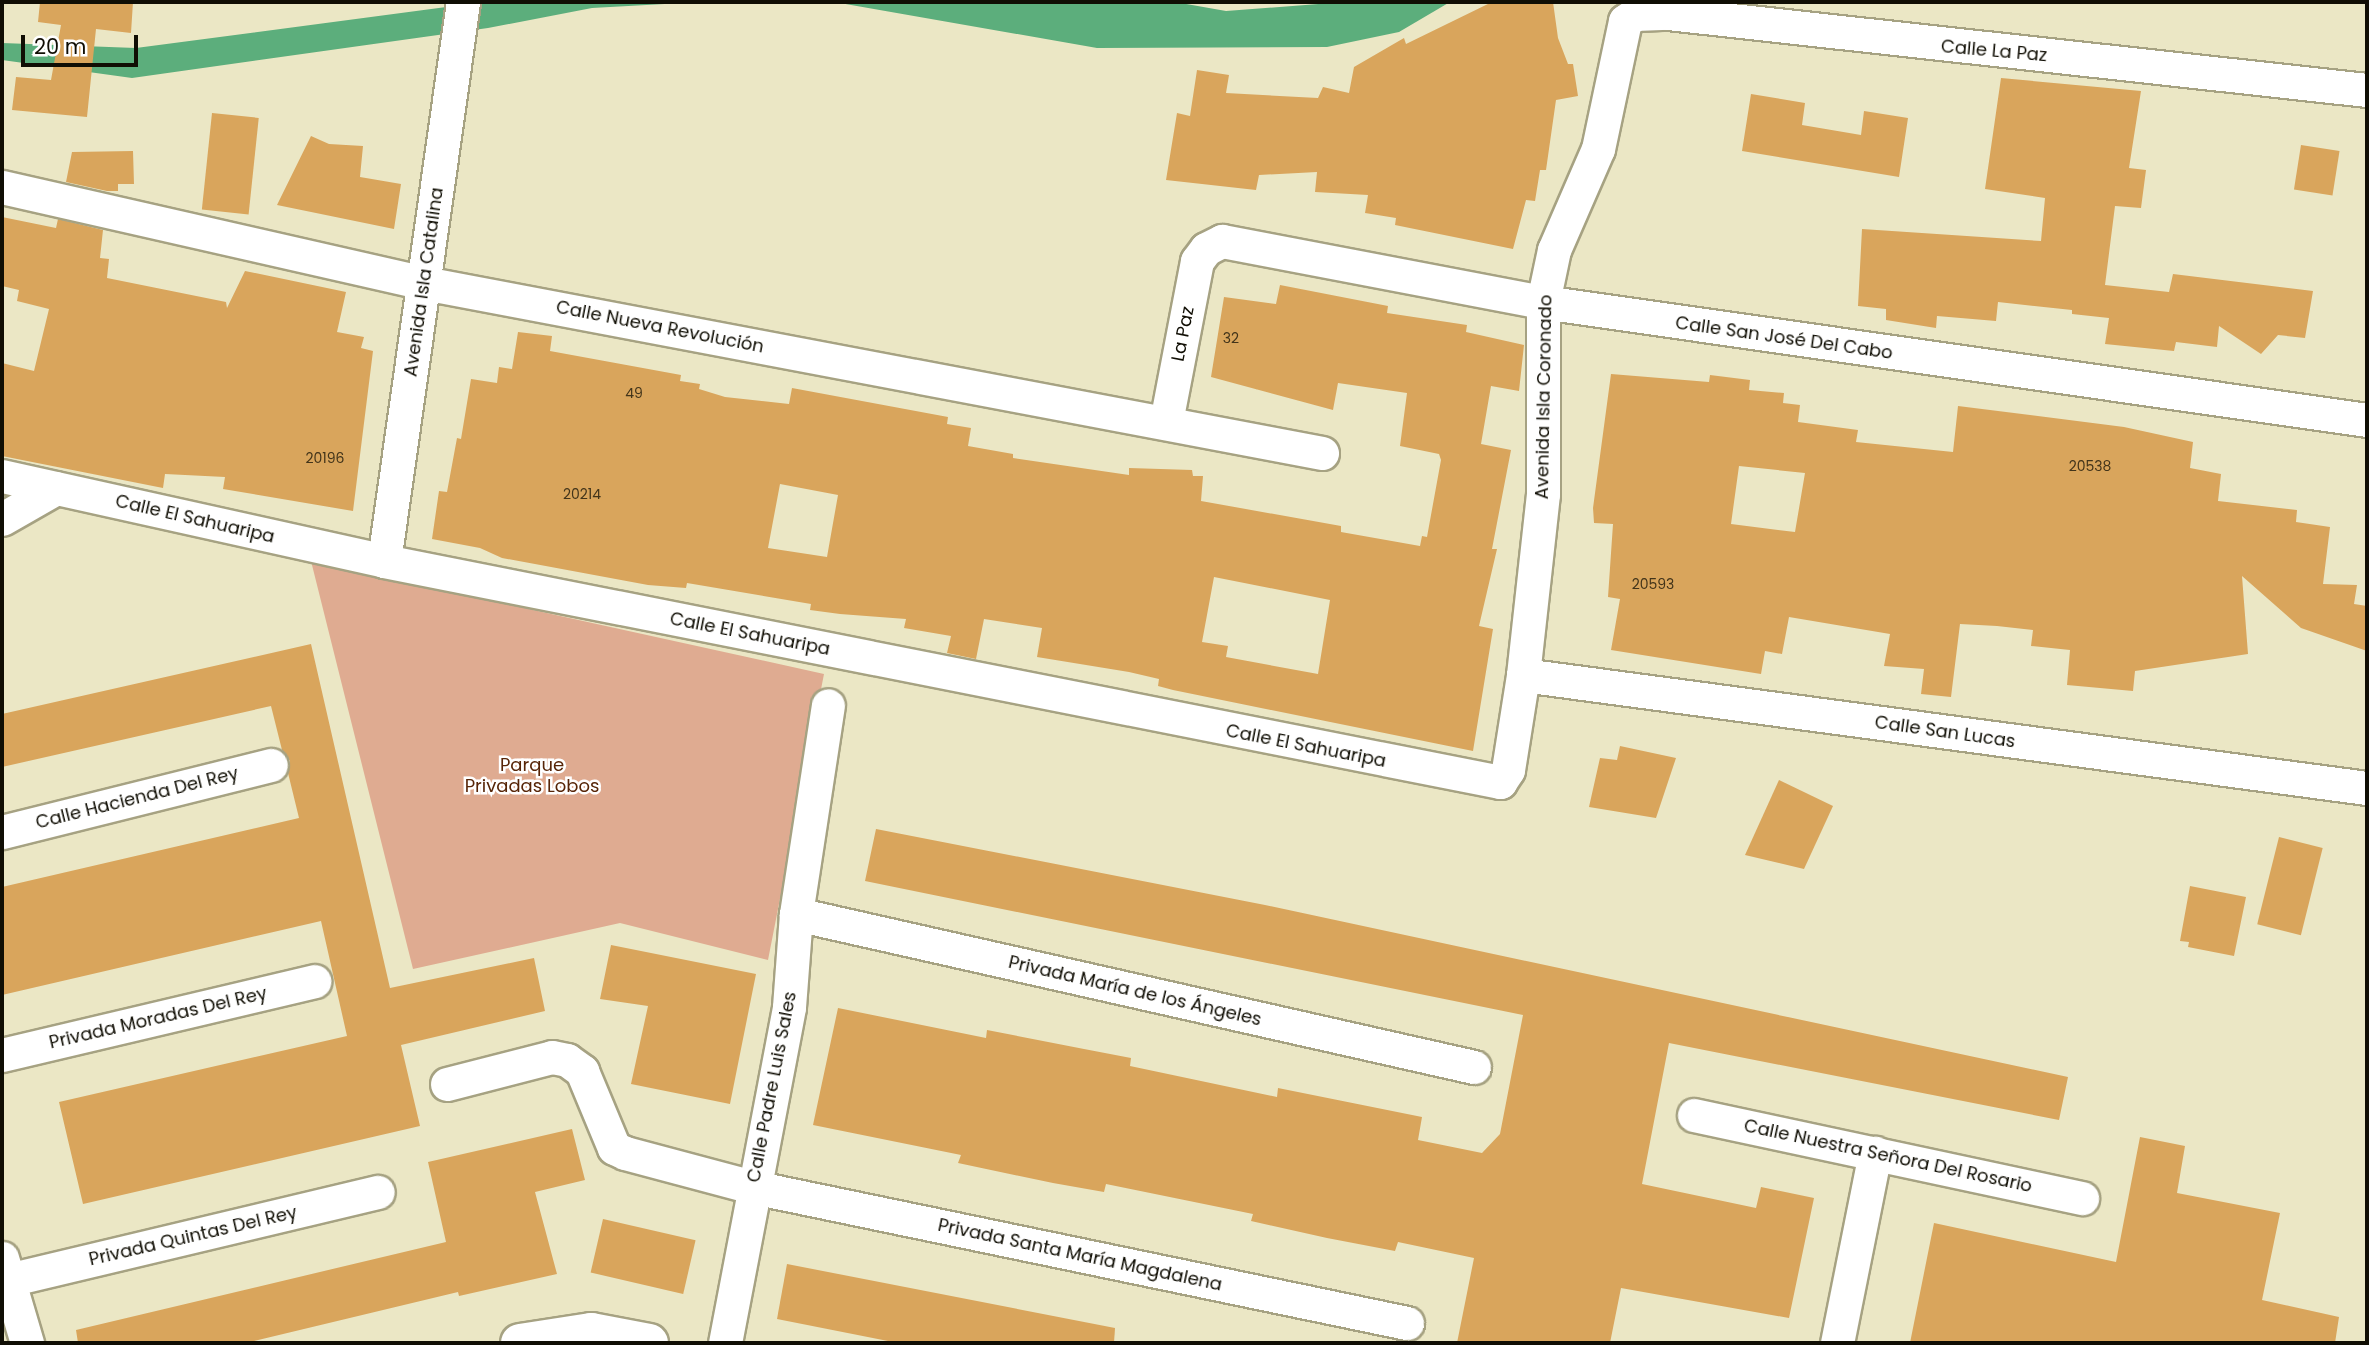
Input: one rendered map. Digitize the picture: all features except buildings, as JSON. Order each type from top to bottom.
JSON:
[{"type":"street","name":"Avenida Isla Catalina","points":[[384,561],[463,2]]},
{"type":"street","name":"Calle La Paz","points":[[1625,22],[1647,11],[2367,90]]},
{"type":"street","name":"Avenida Isla Coronado","points":[[1500,782],[1508,770],[1543,494],[1543,302],[1554,250],[1598,149],[1625,22]]},
{"type":"street","name":"Calle Nueva Revolución","points":[[2,187],[424,283],[1322,453]]},
{"type":"street","name":"Calle San José Del Cabo","points":[[1206,249],[1222,241],[1543,302],[2367,420]]},
{"type":"street","name":"La Paz","points":[[1166,422],[1197,261],[1206,249]]},
{"type":"street","name":"Calle El Sahuaripa","points":[[2,476],[384,561],[1500,782]]},
{"type":"street","points":[[2,519],[56,488]]},
{"type":"street","name":"Calle San Lucas","points":[[1522,675],[2367,789]]},
{"type":"street","name":"Calle Padre Luis Sales","points":[[725,1343],[789,1007],[796,914],[828,705]]},
{"type":"street","name":"Calle Hacienda Del Rey","points":[[2,832],[271,765]]},
{"type":"street","name":"Privada María de los Ángeles","points":[[796,914],[1474,1067]]},
{"type":"street","name":"Privada Moradas Del Rey","points":[[2,1055],[314,981]]},
{"type":"street","name":"Privada Santa María Magdalena","points":[[447,1084],[552,1057],[567,1060],[582,1071],[614,1148],[753,1188],[1407,1323]]},
{"type":"street","name":"Calle Nuestra Señora Del Rosario","points":[[1694,1115],[2082,1198]]},
{"type":"street","points":[[1837,1343],[1875,1153]]},
{"type":"street","name":"Privada Quintas Del Rey","points":[[5,1269],[378,1192]]},
{"type":"street","points":[[5,1269],[26,1343]]},
{"type":"street","points":[[520,1343],[591,1332],[649,1343]]},
{"type":"green space","name":"Parque Privadas Lobos","points":[[311,561],[824,674],[768,960],[620,923],[413,969]]},
{"type":"shaded area","points":[[484,2],[701,2],[592,8],[488,28],[132,78],[2,60],[2,43],[136,48]]},
{"type":"shaded area","points":[[834,2],[1175,2],[1226,11],[1344,2],[1450,2],[1399,32],[1327,47],[1097,48]]}]
